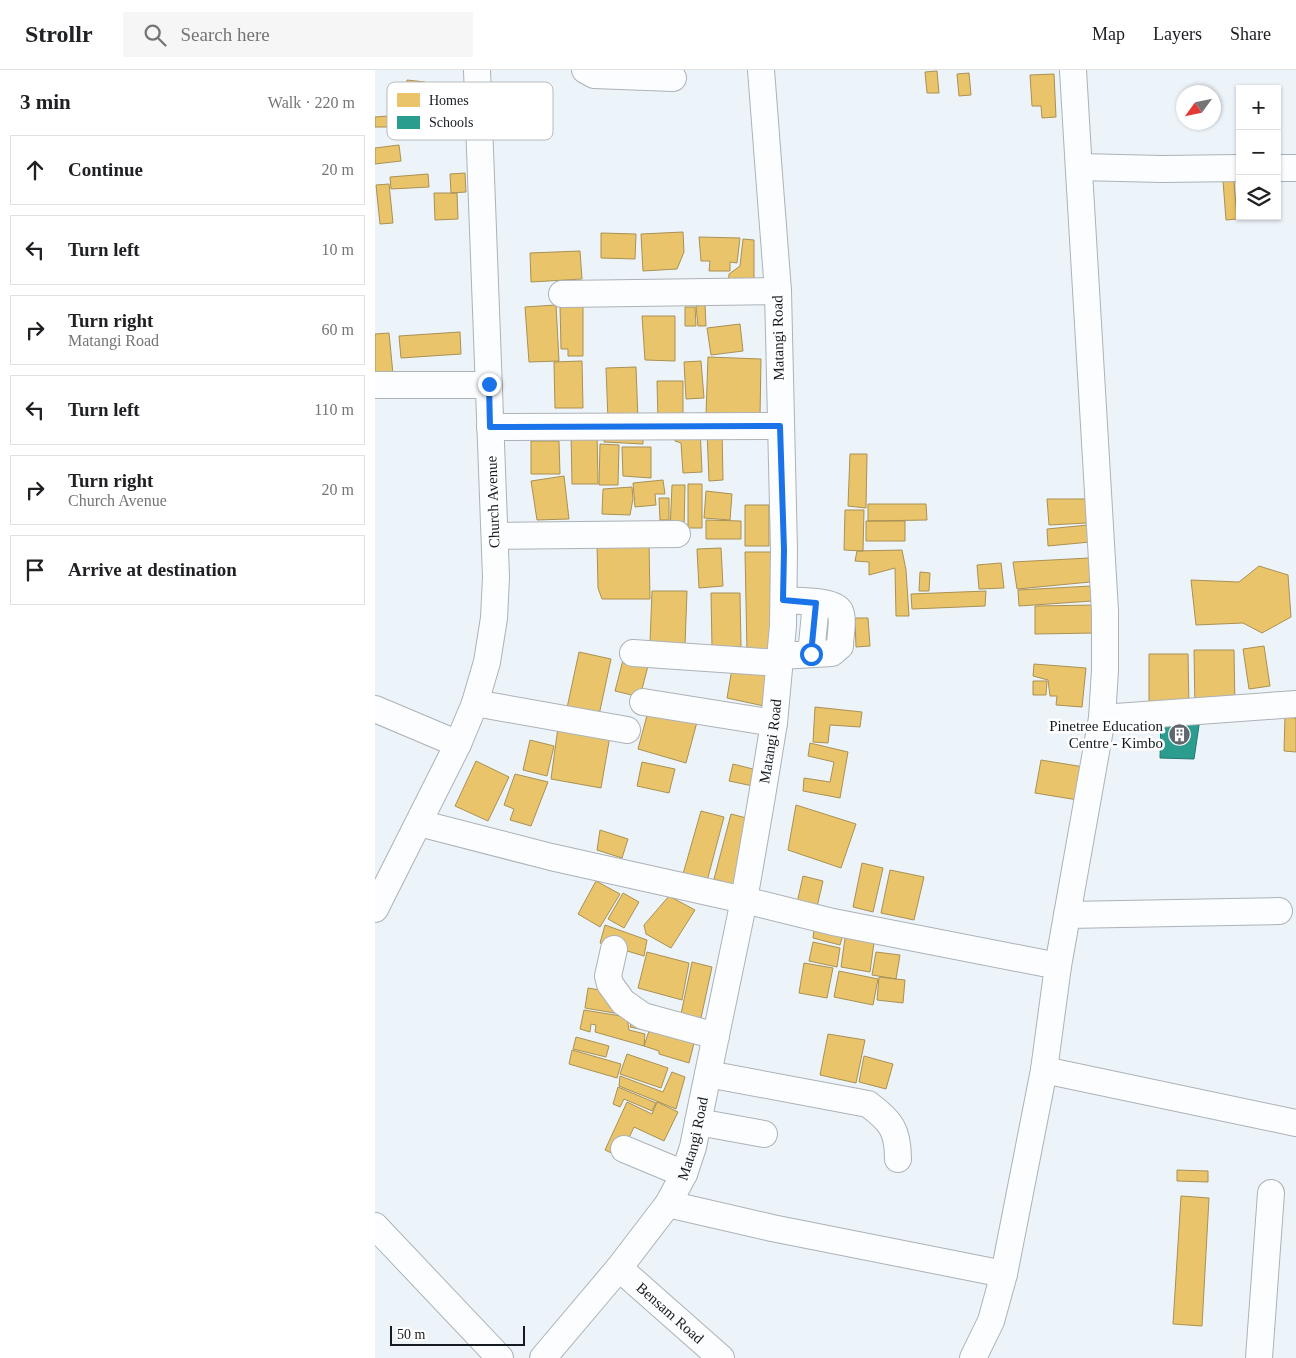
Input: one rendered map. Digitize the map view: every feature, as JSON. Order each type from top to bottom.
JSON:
[{"type":"street","points":[[585,70],[594,76],[673,78]]},
{"type":"street","name":"Matangi Road","points":[[543,1358],[619,1268],[668,1204],[684,1174],[693,1147],[744,900],[774,723],[780,659],[784,550],[778,291],[761,70]]},
{"type":"street","points":[[973,1358],[991,1321],[1004,1274],[1043,1070],[1058,966],[1102,718],[1105,670],[1105,611],[1073,70]]},
{"type":"street","name":"Church Avenue","points":[[375,909],[458,744],[475,703],[487,662],[494,618],[495,536],[480,140]]},
{"type":"street","points":[[1079,167],[1236,168]]},
{"type":"street","points":[[1281,168],[1296,168]]},
{"type":"street","points":[[562,294],[778,291]]},
{"type":"street","points":[[375,385],[489,384]]},
{"type":"street","points":[[490,427],[780,426]]},
{"type":"street","points":[[495,536],[677,534]]},
{"type":"street","points":[[633,652],[780,659],[811,654],[816,603],[783,600]]},
{"type":"street","points":[[643,702],[774,723]]},
{"type":"street","points":[[475,703],[627,730]]},
{"type":"street","points":[[1102,718],[1296,704]]},
{"type":"street","points":[[375,709],[458,744]]},
{"type":"street","points":[[419,823],[551,857],[833,922],[1058,966]]},
{"type":"street","points":[[1067,915],[1279,911]]},
{"type":"street","points":[[614,949],[608,976],[610,984],[623,1002],[643,1016],[716,1036]]},
{"type":"street","points":[[1043,1070],[1296,1123]]},
{"type":"street","points":[[708,1074],[869,1104],[886,1118],[898,1140],[898,1159]]},
{"type":"street","points":[[698,1122],[764,1134]]},
{"type":"street","points":[[624,1149],[684,1174]]},
{"type":"street","points":[[1259,1358],[1271,1193]]},
{"type":"street","points":[[668,1204],[772,1228],[1004,1274]]},
{"type":"street","points":[[375,1226],[500,1358]]},
{"type":"street","name":"Bensam Road","points":[[619,1268],[721,1358]]},
{"type":"building: Homes","points":[[937,71],[939,93],[927,93],[925,72]]},
{"type":"building: Homes","points":[[969,73],[971,95],[959,96],[957,74]]},
{"type":"building: Homes","points":[[1054,74],[1056,117],[1042,118],[1041,106],[1032,106],[1030,75]]},
{"type":"building: Homes","points":[[407,80],[425,82],[407,82]]},
{"type":"building: Homes","points":[[387,116],[387,127],[375,127],[375,117]]},
{"type":"building: Homes","points":[[399,145],[401,161],[375,164],[375,148]]},
{"type":"building: Homes","points":[[465,173],[466,192],[451,193],[450,174]]},
{"type":"building: Homes","points":[[428,174],[429,187],[391,189],[390,177]]},
{"type":"building: Homes","points":[[1223,181],[1234,181],[1236,219],[1226,220]]},
{"type":"building: Homes","points":[[389,184],[393,223],[380,224],[376,185]]},
{"type":"building: Homes","points":[[434,193],[457,193],[458,219],[435,220]]},
{"type":"building: Homes","points":[[683,232],[684,252],[677,269],[643,271],[641,234]]},
{"type":"building: Homes","points":[[601,233],[636,234],[635,259],[601,258]]},
{"type":"building: Homes","points":[[699,237],[740,238],[737,263],[730,262],[730,271],[709,271],[710,261],[701,261]]},
{"type":"building: Homes","points":[[743,239],[754,240],[754,287],[728,287],[729,274],[740,266]]},
{"type":"building: Homes","points":[[580,251],[582,279],[531,282],[530,253]]},
{"type":"building: Homes","points":[[583,304],[583,356],[568,356],[568,349],[561,349],[560,305]]},
{"type":"building: Homes","points":[[556,305],[559,361],[529,362],[525,307]]},
{"type":"building: Homes","points":[[705,305],[706,326],[698,326],[696,306]]},
{"type":"building: Homes","points":[[685,307],[695,307],[696,326],[685,326]]},
{"type":"building: Homes","points":[[642,316],[675,316],[675,361],[645,360]]},
{"type":"building: Homes","points":[[740,324],[743,351],[711,355],[707,328]]},
{"type":"building: Homes","points":[[460,332],[461,354],[401,358],[399,336]]},
{"type":"building: Homes","points":[[389,333],[393,374],[375,375],[375,334]]},
{"type":"building: Homes","points":[[708,357],[761,359],[760,415],[706,414]]},
{"type":"building: Homes","points":[[582,361],[583,408],[555,408],[554,362]]},
{"type":"building: Homes","points":[[701,361],[704,398],[686,399],[684,362]]},
{"type":"building: Homes","points":[[636,367],[638,420],[608,420],[606,368]]},
{"type":"building: Homes","points":[[657,381],[683,381],[683,420],[658,421]]},
{"type":"building: Homes","points":[[700,427],[702,472],[683,473],[681,443],[675,441],[674,428]]},
{"type":"building: Homes","points":[[605,429],[643,431],[643,444],[604,442]]},
{"type":"building: Homes","points":[[722,430],[723,480],[709,481],[707,431]]},
{"type":"building: Homes","points":[[597,431],[598,484],[572,484],[571,432]]},
{"type":"building: Homes","points":[[531,441],[559,441],[560,474],[531,474]]},
{"type":"building: Homes","points":[[600,444],[619,445],[618,485],[599,485]]},
{"type":"building: Homes","points":[[622,447],[651,447],[651,478],[623,476]]},
{"type":"building: Homes","points":[[850,454],[867,454],[866,508],[848,506]]},
{"type":"building: Homes","points":[[564,476],[569,519],[537,520],[531,481]]},
{"type":"building: Homes","points":[[663,480],[665,494],[655,494],[656,505],[635,507],[633,483]]},
{"type":"building: Homes","points":[[688,484],[702,484],[702,528],[688,528]]},
{"type":"building: Homes","points":[[672,485],[685,485],[684,530],[670,530]]},
{"type":"building: Homes","points":[[632,487],[633,499],[630,515],[602,514],[603,489]]},
{"type":"building: Homes","points":[[706,491],[732,494],[730,520],[704,518]]},
{"type":"building: Homes","points":[[659,498],[669,498],[669,520],[660,520]]},
{"type":"building: Homes","points":[[1047,499],[1087,499],[1087,523],[1049,525]]},
{"type":"building: Homes","points":[[868,504],[926,504],[927,520],[868,521]]},
{"type":"building: Homes","points":[[745,505],[769,505],[769,546],[745,546]]},
{"type":"building: Homes","points":[[845,510],[864,510],[863,551],[844,550]]},
{"type":"building: Homes","points":[[706,520],[741,521],[741,539],[706,539]]},
{"type":"building: Homes","points":[[866,521],[905,521],[905,541],[866,541]]},
{"type":"building: Homes","points":[[1088,525],[1090,542],[1048,546],[1047,529]]},
{"type":"building: Homes","points":[[649,542],[650,599],[602,599],[598,588],[597,543]]},
{"type":"building: Homes","points":[[721,548],[723,586],[699,588],[697,549]]},
{"type":"building: Homes","points":[[902,550],[906,570],[909,616],[896,616],[895,568],[869,575],[869,562],[855,561],[857,551]]},
{"type":"building: Homes","points":[[745,552],[772,552],[773,652],[747,652]]},
{"type":"building: Homes","points":[[1089,558],[1090,582],[1017,589],[1013,562]]},
{"type":"building: Homes","points":[[1001,563],[1004,588],[979,589],[977,565]]},
{"type":"building: Homes","points":[[1259,566],[1288,575],[1291,617],[1262,633],[1243,623],[1196,625],[1191,580],[1239,582]]},
{"type":"building: Homes","points":[[920,572],[930,573],[929,591],[919,591]]},
{"type":"building: Homes","points":[[1091,586],[1092,601],[1019,606],[1018,590]]},
{"type":"building: Homes","points":[[652,591],[687,591],[685,646],[650,643]]},
{"type":"building: Homes","points":[[986,591],[985,606],[912,609],[911,594]]},
{"type":"building: Homes","points":[[711,593],[740,593],[741,647],[712,647]]},
{"type":"building: Homes","points":[[1095,605],[1095,633],[1035,634],[1035,606]]},
{"type":"building: Homes","points":[[855,618],[868,618],[870,646],[856,647]]},
{"type":"building: Homes","points":[[1264,646],[1270,686],[1249,689],[1243,649]]},
{"type":"building: Homes","points":[[1194,650],[1234,650],[1235,709],[1195,709]]},
{"type":"building: Homes","points":[[579,652],[611,659],[599,715],[567,708]]},
{"type":"building: Homes","points":[[625,652],[650,658],[640,697],[615,691]]},
{"type":"building: Homes","points":[[1149,654],[1188,654],[1189,708],[1149,707]]},
{"type":"building: Homes","points":[[733,663],[769,670],[764,706],[727,698]]},
{"type":"building: Homes","points":[[1034,664],[1086,668],[1082,707],[1056,705],[1057,696],[1050,696],[1048,680],[1033,676]]},
{"type":"building: Homes","points":[[1033,681],[1047,681],[1046,695],[1033,695]]},
{"type":"building: Homes","points":[[815,707],[862,712],[860,727],[830,725],[828,743],[813,742]]},
{"type":"building: Homes","points":[[649,708],[697,722],[686,763],[638,749]]},
{"type":"building: Homes","points":[[1285,717],[1296,718],[1296,752],[1284,751]]},
{"type":"building: Homes","points":[[559,720],[611,730],[601,788],[551,779]]},
{"type":"building: Homes","points":[[530,740],[554,746],[547,776],[523,770]]},
{"type":"building: Homes","points":[[810,743],[848,752],[840,798],[803,791],[804,778],[830,782],[834,762],[808,756]]},
{"type":"building: Homes","points":[[1041,760],[1090,768],[1084,801],[1035,793]]},
{"type":"building: Homes","points":[[476,761],[509,777],[488,821],[455,806]]},
{"type":"building: Homes","points":[[642,762],[675,769],[669,793],[637,786]]},
{"type":"building: Homes","points":[[733,764],[757,770],[753,786],[729,781]]},
{"type":"building: Homes","points":[[515,774],[548,782],[531,826],[510,820],[514,809],[504,805]]},
{"type":"building: Homes","points":[[796,805],[856,824],[841,868],[788,850]]},
{"type":"building: Homes","points":[[701,811],[724,817],[707,881],[683,874]]},
{"type":"building: Homes","points":[[731,814],[754,820],[737,886],[714,879]]},
{"type":"building: Homes","points":[[600,830],[628,839],[622,858],[597,850]]},
{"type":"building: Homes","points":[[862,863],[883,868],[873,912],[853,907]]},
{"type":"building: Homes","points":[[890,870],[924,877],[914,920],[881,913]]},
{"type":"building: Homes","points":[[803,876],[823,881],[817,907],[797,903]]},
{"type":"building: Homes","points":[[596,881],[620,894],[600,927],[578,914]]},
{"type":"building: Homes","points":[[623,893],[639,902],[624,928],[608,919]]},
{"type":"building: Homes","points":[[669,896],[695,910],[671,948],[646,934],[644,925]]},
{"type":"building: Homes","points":[[815,921],[845,928],[840,945],[813,938]]},
{"type":"building: Homes","points":[[605,925],[647,940],[644,956],[600,943]]},
{"type":"building: Homes","points":[[846,931],[875,935],[870,972],[841,967]]},
{"type":"building: Homes","points":[[813,942],[840,948],[837,967],[809,961]]},
{"type":"building: Homes","points":[[647,952],[689,963],[682,1000],[638,988]]},
{"type":"building: Homes","points":[[876,952],[900,955],[896,979],[872,975]]},
{"type":"building: Homes","points":[[692,962],[712,967],[701,1018],[681,1014]]},
{"type":"building: Homes","points":[[804,963],[833,968],[827,998],[799,993]]},
{"type":"building: Homes","points":[[839,971],[878,979],[873,1005],[834,997]]},
{"type":"building: Homes","points":[[879,977],[905,980],[903,1003],[877,1000]]},
{"type":"building: Homes","points":[[588,988],[635,996],[632,1016],[585,1008]]},
{"type":"building: Homes","points":[[584,1010],[627,1017],[629,1030],[645,1034],[644,1046],[595,1032],[596,1025],[591,1024],[590,1032],[580,1029]]},
{"type":"building: Homes","points":[[634,1015],[699,1023],[689,1063],[659,1054],[659,1051],[644,1046],[649,1031],[630,1027]]},
{"type":"building: Homes","points":[[828,1034],[865,1040],[856,1083],[820,1075]]},
{"type":"building: Homes","points":[[576,1037],[609,1046],[606,1057],[573,1049]]},
{"type":"building: Homes","points":[[572,1050],[621,1064],[617,1078],[569,1064]]},
{"type":"building: Homes","points":[[627,1054],[668,1068],[661,1088],[620,1074]]},
{"type":"building: Homes","points":[[864,1056],[893,1064],[886,1089],[859,1082]]},
{"type":"building: Homes","points":[[672,1072],[685,1077],[676,1109],[619,1086],[620,1076],[663,1092]]},
{"type":"building: Homes","points":[[618,1087],[656,1103],[652,1111],[624,1099],[620,1107],[613,1104]]},
{"type":"building: Homes","points":[[627,1102],[652,1114],[657,1102],[678,1112],[664,1141],[634,1127],[620,1157],[605,1150]]},
{"type":"building: Homes","points":[[1177,1170],[1208,1171],[1208,1182],[1177,1181]]},
{"type":"building: Homes","points":[[1181,1196],[1209,1198],[1202,1326],[1173,1324]]},
{"type":"building: Schools","name":"Pinetree Education Centre - Kimbo","points":[[1161,712],[1201,712],[1194,759],[1160,758]]},
{"type":"place","name":"Pinetree Education Centre - Kimbo","points":[[1179,735]]},
{"type":"route","points":[[489,384],[490,427],[780,426],[784,550],[783,600],[816,603],[811,654]]}]
